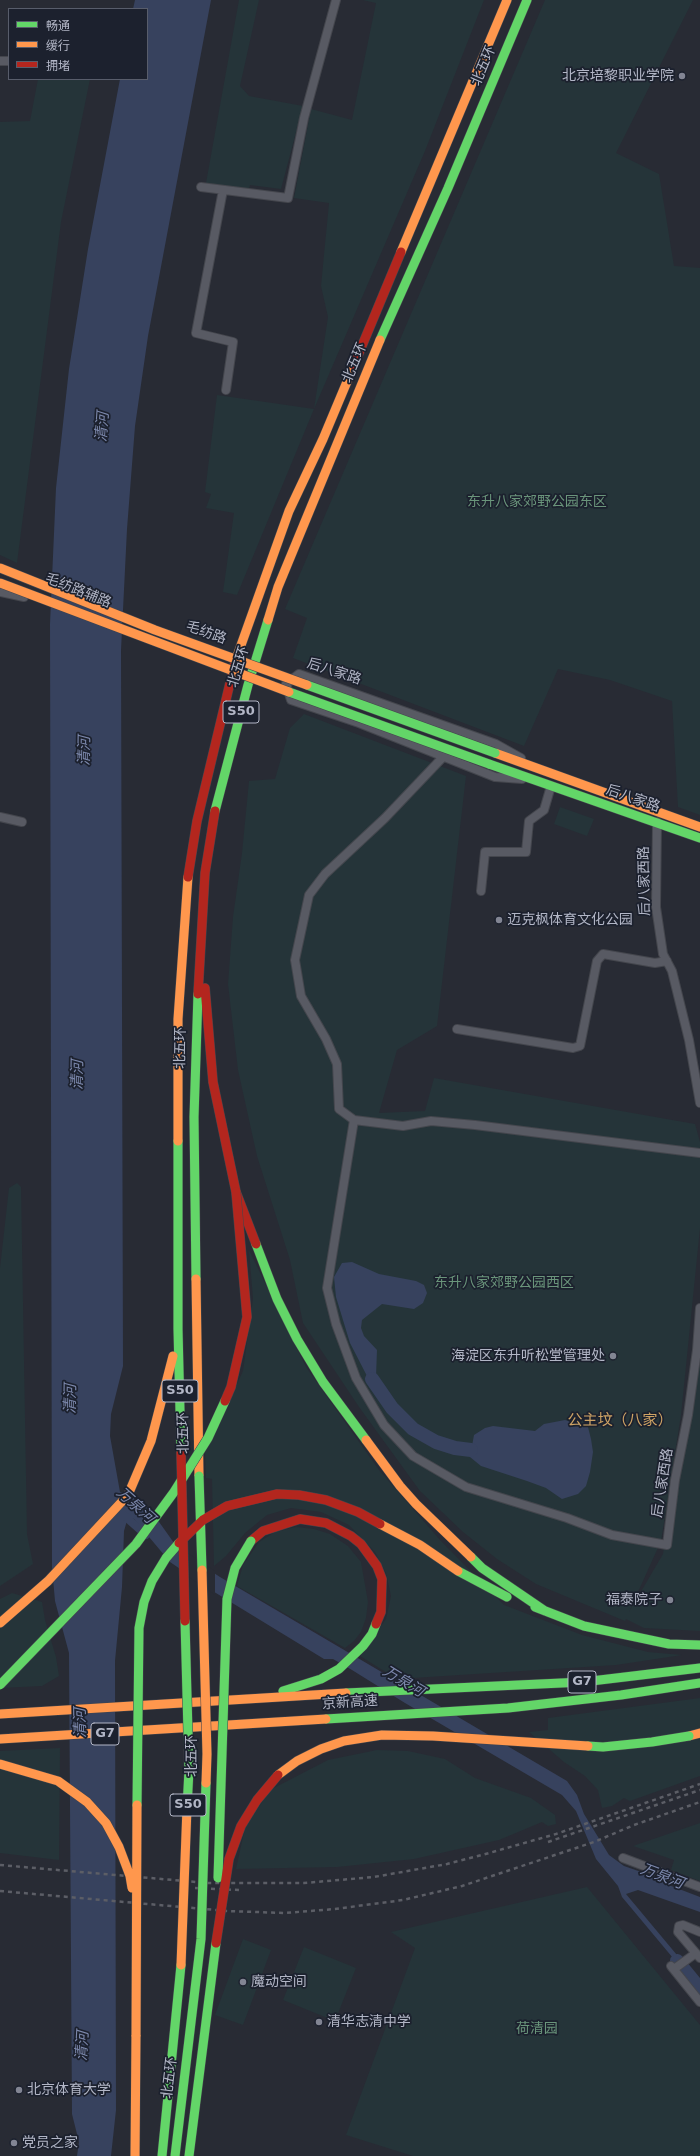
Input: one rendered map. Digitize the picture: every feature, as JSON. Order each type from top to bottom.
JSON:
[{"type":"main road","points":[[484,54],[503,0]]},
{"type":"main road","name":"北五环","points":[[162,2156],[181,1965],[189,1770],[178,1329],[178,1019],[188,876],[202,798],[237,656],[281,533],[323,439],[507,0]]},
{"type":"main road","name":"北五环","points":[[175,2156],[201,1939],[207,1754],[199,1476],[194,1117],[196,1019],[205,873],[217,801],[248,685],[278,587],[370,362],[448,188],[527,0]]},
{"type":"main road","name":"毛纺路","points":[[0,568],[155,630],[495,753]]},
{"type":"main road","name":"毛纺路","points":[[0,583],[240,674],[489,764]]},
{"type":"main road","name":"后八家路","points":[[495,753],[700,827]]},
{"type":"main road","name":"后八家路","points":[[489,764],[700,838]]},
{"type":"main road","points":[[0,1685],[136,1544],[174,1492],[208,1438],[231,1387],[247,1317],[236,1192],[213,1082],[201,941]]},
{"type":"main road","points":[[236,1192],[277,1299],[320,1377],[400,1486],[459,1547],[497,1580],[545,1611]]},
{"type":"main road","points":[[0,1623],[48,1581],[128,1495],[151,1441],[165,1391],[178,1329]]},
{"type":"main road","points":[[134,2156],[137,1917],[137,1665],[139,1628],[144,1602],[152,1581],[166,1558],[184,1536],[203,1520],[227,1506],[277,1494],[299,1495],[326,1500],[358,1512],[420,1546],[458,1571],[508,1597],[584,1626],[669,1644],[700,1645]]},
{"type":"main road","points":[[216,1943],[227,1599],[235,1568],[251,1541],[263,1531],[274,1526],[300,1519],[326,1523],[351,1536],[369,1554],[382,1579],[383,1592],[381,1612],[372,1634],[354,1656],[339,1669],[321,1679],[263,1698]]},
{"type":"main road","name":"京新高速","points":[[0,1714],[340,1693],[583,1682],[700,1668]]},
{"type":"main road","name":"京新高速","points":[[0,1739],[508,1708],[700,1683]]},
{"type":"main road","points":[[189,2156],[216,1943],[229,1859],[240,1826],[257,1800],[279,1774],[297,1761],[321,1748],[344,1741],[382,1735],[433,1736],[547,1745],[592,1746],[626,1745],[689,1736],[700,1733]]},
{"type":"main road","points":[[0,1764],[29,1771],[58,1781],[87,1802],[106,1822],[119,1847],[130,1876],[137,1917]]},
{"type":"street","points":[[201,187],[288,198],[304,118],[336,0]]},
{"type":"street","points":[[223,190],[196,333],[233,342],[226,390]]},
{"type":"street","name":"毛纺路辅路","points":[[0,565],[35,587],[151,634]]},
{"type":"street","points":[[0,592],[24,597]]},
{"type":"street","name":"后八家路","points":[[533,779],[495,777],[359,723],[291,700],[286,684],[299,674],[496,744],[539,769]]},
{"type":"street","points":[[444,756],[385,818],[325,874],[308,895],[295,960],[301,996],[326,1039],[337,1064],[339,1110],[354,1120],[403,1126],[431,1121],[700,1153]]},
{"type":"street","points":[[481,891],[485,852],[526,852],[529,821],[544,810],[551,786]]},
{"type":"street","points":[[0,817],[22,822]]},
{"type":"street","name":"后八家西路","points":[[657,822],[656,907],[663,954],[672,971],[687,1032],[700,1102]]},
{"type":"street","points":[[457,1029],[573,1048],[580,1046],[597,961],[603,954],[655,963],[667,961]]},
{"type":"street","name":"后八家西路","points":[[354,1120],[327,1288],[336,1324],[356,1378],[384,1425],[413,1456],[466,1487],[567,1518],[612,1535],[667,1545],[675,1480],[689,1408],[697,1350],[700,1308]]},
{"type":"street","points":[[623,1858],[700,1887]]},
{"type":"street","points":[[700,1932],[683,1925],[679,1926],[678,1932],[698,1956],[674,1967],[700,2002]]},
{"type":"green space","points":[[239,0],[259,0],[240,86],[249,96],[303,106],[281,189],[250,185],[249,189],[206,183]]},
{"type":"green space","points":[[363,0],[484,0],[425,151],[314,409],[328,317],[321,286],[329,203],[294,198],[311,109],[352,120],[376,3]]},
{"type":"green space","name":"东升八家郊野公园东区","points":[[545,0],[693,0],[616,153],[659,174],[674,266],[700,268],[700,815],[678,807],[672,701],[610,680],[558,669],[524,746],[293,658],[307,618],[285,609]]},
{"type":"green space","points":[[38,80],[90,80],[61,222],[17,563],[0,555],[0,122],[30,121]]},
{"type":"green space","points":[[217,395],[314,409],[237,595],[223,592],[234,513],[206,508],[211,494],[205,492]]},
{"type":"green space","name":"东升八家郊野公园西区","points":[[304,714],[466,776],[437,1026],[397,1050],[379,1113],[425,1111],[434,1078],[695,1124],[700,1142],[700,1228],[681,1415],[661,1541],[629,1612],[663,1554],[700,1307],[700,1631],[644,1628],[626,1619],[625,1621],[536,1584],[497,1559],[463,1532],[420,1491],[359,1407],[303,1323],[290,1260],[257,1156],[238,1070],[228,984],[233,917],[242,853],[249,781],[275,779],[290,728]]},
{"type":"green space","points":[[560,807],[594,819],[587,836],[554,824]]},
{"type":"green space","points":[[17,1183],[21,1187],[27,1534],[33,1564],[0,1586],[0,1268],[9,1188]]},
{"type":"green space","points":[[249,1250],[306,1367],[379,1470],[440,1540],[504,1605],[582,1635],[648,1652],[682,1655],[616,1665],[397,1679],[360,1656],[386,1619],[391,1596],[386,1573],[375,1552],[349,1525],[321,1512],[291,1508],[267,1515],[245,1533],[226,1556],[214,1566],[212,1479],[206,1478],[205,1453],[243,1371],[253,1299]]},
{"type":"green space","points":[[296,1527],[314,1529],[330,1534],[348,1546],[361,1562],[368,1602],[366,1618],[361,1632],[354,1641],[345,1648],[237,1586],[243,1565],[259,1542],[275,1532]]},
{"type":"green space","points":[[12,1593],[42,1602],[45,1620],[56,1657],[59,1676],[42,1686],[0,1688],[0,1599]]},
{"type":"green space","points":[[700,1698],[700,1776],[630,1801],[624,1798],[612,1806],[602,1808],[598,1790],[585,1776],[564,1762],[529,1732],[548,1730],[548,1718]]},
{"type":"green space","points":[[60,1748],[59,1860],[0,1853],[0,1751]]},
{"type":"green space","points":[[377,1750],[408,1751],[445,1759],[475,1778],[531,1798],[555,1815],[556,1824],[548,1826],[542,1822],[499,1840],[414,1859],[337,1867],[236,1869],[245,1828],[270,1790],[328,1760]]},
{"type":"green space","points":[[700,1823],[700,1881],[671,1870],[674,1860],[633,1846]]},
{"type":"green space","name":"荷清园","points":[[587,1887],[700,2025],[700,2156],[413,2156],[346,2135],[415,1948],[391,1932]]},
{"type":"green space","name":"魔动空间","points":[[243,1939],[271,1950],[243,2025],[215,2015]]},
{"type":"green space","points":[[304,1947],[356,1968],[335,2021],[283,2000]]},
{"type":"water","name":"清河","points":[[135,0],[211,0],[148,336],[135,426],[127,529],[121,650],[123,1366],[111,1414],[110,1436],[120,1492],[133,1496],[152,1512],[179,1550],[220,1577],[567,1781],[577,1795],[584,1814],[609,1855],[624,1866],[664,1880],[666,1884],[700,1897],[700,1912],[638,1890],[626,1894],[692,1973],[688,1976],[622,1897],[618,1886],[596,1859],[576,1811],[562,1795],[333,1659],[324,1659],[211,1590],[170,1562],[134,1519],[128,1517],[124,1531],[122,1587],[115,1661],[116,2110],[111,2156],[77,2156],[79,2142],[72,2114],[69,1653],[55,1601],[52,1567],[50,624],[56,488],[69,369],[88,249],[120,80],[148,80],[148,8],[133,8]]},
{"type":"water","points":[[352,1262],[379,1274],[416,1281],[424,1285],[427,1293],[423,1303],[414,1309],[382,1304],[362,1320],[361,1328],[364,1336],[377,1350],[376,1377],[372,1379],[367,1376],[350,1343],[336,1297],[334,1277],[342,1263]]},
{"type":"water","points":[[565,1420],[588,1427],[591,1439],[593,1452],[590,1472],[586,1486],[578,1494],[562,1499],[546,1488],[481,1466],[470,1457],[474,1435],[485,1428],[493,1426],[535,1431],[544,1424]]},
{"type":"pier","points":[[186,1552],[215,1571],[215,1595],[186,1575]]},
{"type":"waterway","points":[[372,1379],[392,1408],[413,1429],[436,1442],[455,1448],[471,1450]]},
{"type":"waterway","name":"万泉河","points":[[120,1512],[146,1535]]},
{"type":"waterway","points":[[677,1961],[700,1989]]},
{"type":"railway","points":[[0,1865],[208,1883],[304,1883],[374,1877],[447,1864],[556,1834],[700,1784]]},
{"type":"railway","points":[[548,1842],[700,1790]]},
{"type":"railway","points":[[0,1891],[227,1911],[285,1913],[335,1909],[403,1900],[462,1886],[594,1842],[634,1825],[700,1802]]},
{"type":"railway","points":[[195,1888],[239,1890]]},
{"type":"traffic: fast","points":[[380,340],[448,188],[527,0]]},
{"type":"traffic: fast","points":[[215,811],[248,685],[268,620]]},
{"type":"traffic: fast","points":[[307,685],[495,753]]},
{"type":"traffic: fast","points":[[289,692],[489,764]]},
{"type":"traffic: fast","points":[[489,764],[700,838]]},
{"type":"traffic: fast","points":[[196,1279],[194,1117],[198,994]]},
{"type":"traffic: fast","points":[[178,1141],[178,1329],[181,1452]]},
{"type":"traffic: fast","points":[[256,1244],[277,1299],[297,1339],[323,1382],[366,1440]]},
{"type":"traffic: fast","points":[[0,1685],[136,1544],[174,1492],[208,1438],[225,1401]]},
{"type":"traffic: fast","points":[[199,1476],[202,1570]]},
{"type":"traffic: fast","points":[[218,1878],[227,1599],[235,1568],[251,1541]]},
{"type":"traffic: fast","points":[[137,1805],[139,1628],[144,1602],[152,1581],[166,1558],[179,1543]]},
{"type":"traffic: fast","points":[[471,1557],[482,1568],[545,1611]]},
{"type":"traffic: fast","points":[[458,1571],[507,1597]]},
{"type":"traffic: fast","points":[[535,1607],[584,1626],[669,1644],[700,1645]]},
{"type":"traffic: fast","points":[[185,1621],[189,1770],[187,1808]]},
{"type":"traffic: fast","points":[[283,1691],[321,1679],[339,1669],[363,1646],[372,1634],[376,1624]]},
{"type":"traffic: fast","points":[[346,1693],[583,1682],[700,1668]]},
{"type":"traffic: fast","points":[[326,1719],[508,1708],[621,1695],[700,1683]]},
{"type":"traffic: fast","points":[[588,1746],[603,1747],[652,1742],[689,1736]]},
{"type":"traffic: fast","points":[[175,2156],[201,1939],[206,1783]]},
{"type":"traffic: fast","points":[[189,2156],[216,1943]]},
{"type":"traffic: fast","points":[[162,2156],[181,1965]]},
{"type":"traffic: slow","points":[[401,252],[507,0]]},
{"type":"traffic: slow","points":[[268,620],[278,587],[380,340]]},
{"type":"traffic: slow","points":[[235,662],[289,511],[323,439],[354,365]]},
{"type":"traffic: slow","points":[[0,568],[155,630],[307,685]]},
{"type":"traffic: slow","points":[[0,583],[289,692]]},
{"type":"traffic: slow","points":[[495,753],[700,827]]},
{"type":"traffic: slow","points":[[178,1141],[178,1019],[188,877]]},
{"type":"traffic: slow","points":[[196,1279],[199,1476]]},
{"type":"traffic: slow","points":[[0,1623],[48,1581],[128,1495],[151,1441],[173,1356]]},
{"type":"traffic: slow","points":[[366,1440],[400,1486],[416,1504],[471,1557]]},
{"type":"traffic: slow","points":[[380,1524],[420,1545],[458,1571]]},
{"type":"traffic: slow","points":[[202,1570],[207,1754],[206,1783]]},
{"type":"traffic: slow","points":[[0,1714],[346,1693]]},
{"type":"traffic: slow","points":[[0,1739],[326,1719]]},
{"type":"traffic: slow","points":[[689,1736],[700,1733]]},
{"type":"traffic: slow","points":[[278,1775],[297,1761],[321,1749],[344,1741],[382,1735],[433,1736],[588,1746]]},
{"type":"traffic: slow","points":[[0,1764],[58,1781],[87,1802],[106,1823],[119,1847],[130,1876],[132,1888]]},
{"type":"traffic: slow","points":[[136,2035],[137,1805]]},
{"type":"traffic: slow","points":[[181,1965],[187,1808]]},
{"type":"traffic: slow","points":[[135,2156],[136,2035]]},
{"type":"traffic: jam","points":[[354,365],[401,252]]},
{"type":"traffic: jam","points":[[188,877],[197,821],[235,662]]},
{"type":"traffic: jam","points":[[198,994],[205,873],[215,811]]},
{"type":"traffic: jam","points":[[205,988],[213,1082],[236,1192],[256,1244]]},
{"type":"traffic: jam","points":[[225,1401],[231,1387],[247,1317],[236,1192]]},
{"type":"traffic: jam","points":[[181,1452],[185,1621]]},
{"type":"traffic: jam","points":[[179,1543],[203,1520],[227,1506],[277,1494],[299,1495],[326,1500],[358,1512],[380,1524]]},
{"type":"traffic: jam","points":[[251,1541],[263,1531],[300,1519],[326,1523],[351,1536],[361,1544],[377,1566],[382,1579],[381,1612],[376,1624]]},
{"type":"traffic: jam","points":[[216,1943],[229,1859],[241,1826],[257,1800],[278,1775]]},
{"type":"place","name":"北京培黎职业学院","points":[[682,76]]},
{"type":"place","name":"迈克枫体育文化公园","points":[[499,920]]},
{"type":"place","name":"海淀区东升听松堂管理处","points":[[613,1356]]},
{"type":"place","name":"福泰院子","points":[[670,1600]]},
{"type":"place","name":"魔动空间","points":[[243,1982]]},
{"type":"place","name":"清华志清中学","points":[[319,2022]]},
{"type":"place","name":"北京体育大学","points":[[19,2090]]},
{"type":"place","name":"党员之家","points":[[14,2143]]},
{"type":"district","name":"公主坟（八家）","points":[[620,1421]]}]
